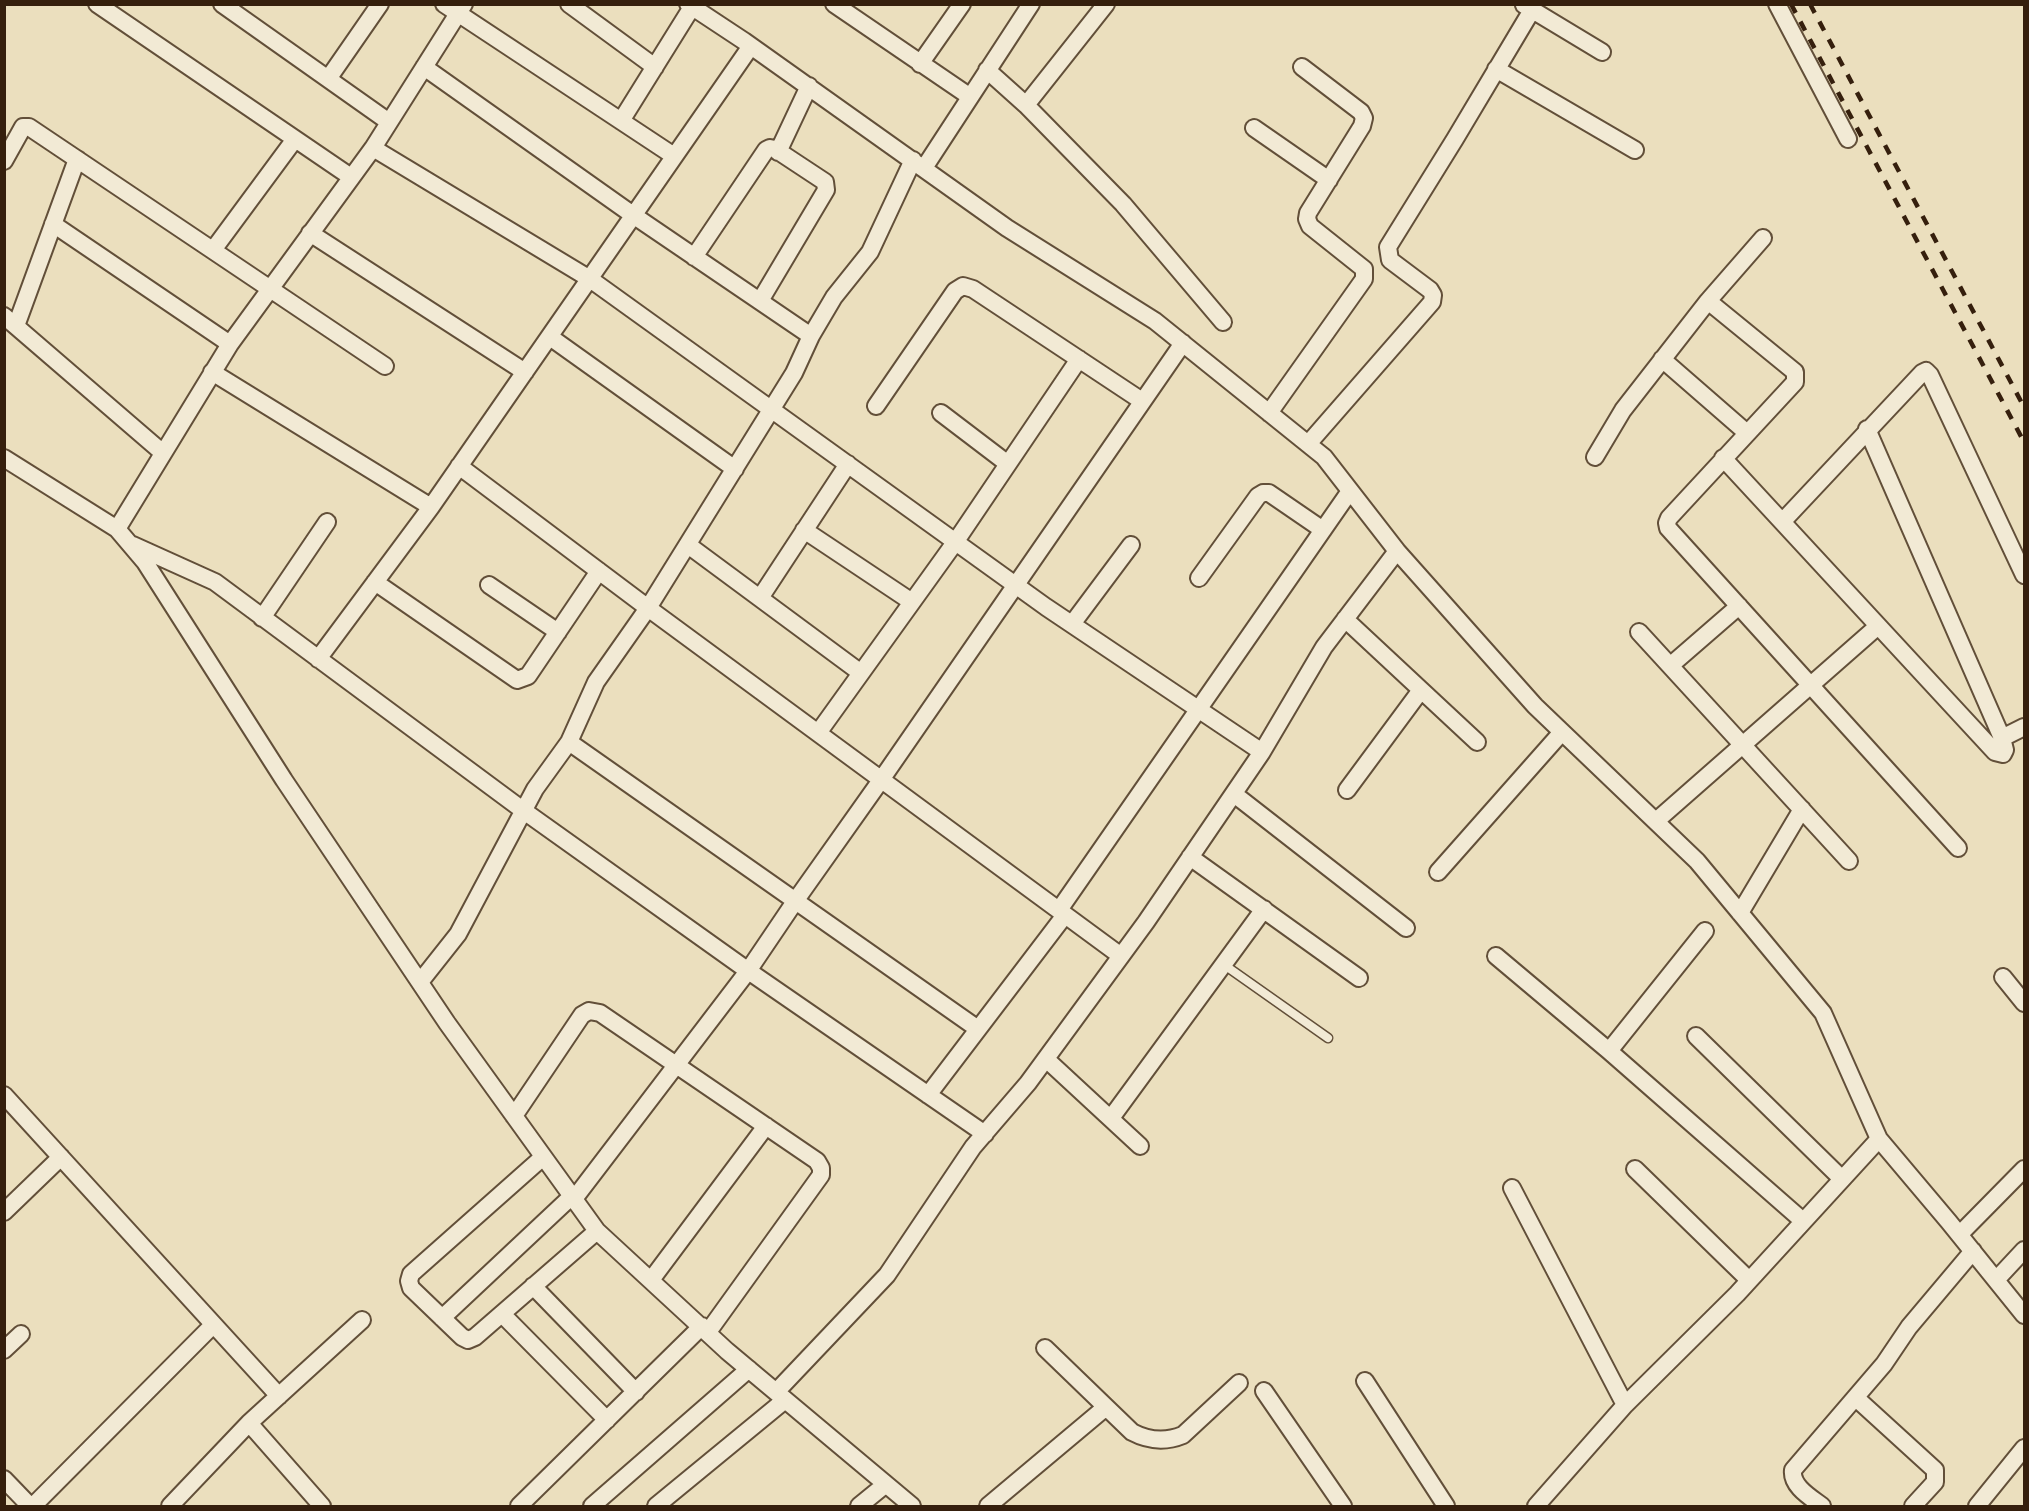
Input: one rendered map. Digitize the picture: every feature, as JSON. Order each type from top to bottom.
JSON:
[{"type":"street","points":[[97,4],[351,177]]},
{"type":"street","points":[[222,4],[389,122]]},
{"type":"street","points":[[328,79],[380,4]]},
{"type":"street","points":[[444,4],[461,10],[674,156]]},
{"type":"street","points":[[569,4],[655,67]]},
{"type":"street","points":[[834,4],[969,96]]},
{"type":"street","points":[[420,982],[458,934],[535,789],[569,742],[596,682],[648,608],[735,469],[794,373],[811,336],[834,297],[870,252],[919,164],[969,96],[1031,4]]},
{"type":"street","points":[[1026,105],[1106,4]]},
{"type":"street","points":[[1777,4],[1848,139]]},
{"type":"street","points":[[920,64],[961,5]]},
{"type":"street","points":[[621,121],[690,6],[809,86],[1007,228],[1155,321],[1308,444],[1323,457],[1397,551],[1535,706],[1696,861],[1823,1013],[1878,1139],[1960,1234],[2025,1315]]},
{"type":"street","points":[[1308,444],[1432,302],[1433,295],[1430,290],[1390,260],[1388,247],[1496,69],[1527,7],[1602,52]]},
{"type":"street","points":[[117,529],[230,344],[373,148],[461,10]]},
{"type":"street","points":[[318,660],[550,337],[751,46]]},
{"type":"street","points":[[424,67],[633,215],[811,336]]},
{"type":"street","points":[[1269,413],[1364,279],[1364,269],[1310,225],[1307,219],[1308,213],[1362,126],[1364,118],[1361,112],[1302,67]]},
{"type":"street","points":[[1496,69],[1635,150]]},
{"type":"street","points":[[987,70],[1026,105],[1123,204],[1223,322]]},
{"type":"street","points":[[778,152],[809,86]]},
{"type":"street","points":[[4,161],[24,127],[29,127],[385,366]]},
{"type":"street","points":[[1254,128],[1329,180]]},
{"type":"street","points":[[213,250],[295,139]]},
{"type":"street","points":[[373,148],[590,279],[1015,584],[1262,752]]},
{"type":"street","points":[[694,257],[766,150],[770,148],[778,152],[825,182],[826,190],[760,301]]},
{"type":"street","points":[[77,159],[53,225],[10,321],[163,453]]},
{"type":"street","points":[[53,225],[230,344]]},
{"type":"street","points":[[310,233],[525,372]]},
{"type":"street","points":[[1594,457],[1623,411],[1662,359],[1708,301],[1763,238]]},
{"type":"street","points":[[876,406],[955,291],[963,286],[974,289],[1142,401]]},
{"type":"street","points":[[1708,301],[1795,372],[1795,382],[1668,518],[1666,523],[1668,528],[1958,848]]},
{"type":"street","points":[[550,337],[735,469]]},
{"type":"street","points":[[442,1318],[573,1198],[677,1065],[748,971],[1183,343]]},
{"type":"street","points":[[818,733],[956,541],[1079,359]]},
{"type":"street","points":[[1662,359],[1747,433]]},
{"type":"street","points":[[1783,521],[1868,429],[1926,371],[1930,375],[2025,575]]},
{"type":"street","points":[[212,372],[430,507]]},
{"type":"street","points":[[941,413],[1008,464]]},
{"type":"street","points":[[1723,458],[1995,752],[2003,754],[2005,750],[2002,738],[1868,429]]},
{"type":"street","points":[[4,458],[117,529],[145,562],[284,780],[420,982],[597,1231],[749,1369],[912,1506]]},
{"type":"street","points":[[760,598],[848,464]]},
{"type":"street","points":[[459,466],[1121,956]]},
{"type":"street","points":[[928,1095],[1062,913],[1197,709],[1350,491]]},
{"type":"street","points":[[1199,578],[1258,496],[1263,493],[1269,494],[1323,530]]},
{"type":"street","points":[[262,618],[327,522]]},
{"type":"street","points":[[804,530],[912,602]]},
{"type":"street","points":[[130,544],[206,578],[524,812],[748,971],[985,1134]]},
{"type":"street","points":[[688,545],[861,673]]},
{"type":"street","points":[[1072,624],[1131,545]]},
{"type":"street","points":[[656,1506],[781,1396],[887,1275],[973,1147],[1028,1083],[1191,857],[1262,752],[1324,647],[1397,551]]},
{"type":"street","points":[[375,582],[517,680],[528,676],[599,571]]},
{"type":"street","points":[[489,585],[558,632]]},
{"type":"street","points":[[1671,666],[1739,606]]},
{"type":"street","points":[[1345,619],[1477,742]]},
{"type":"street","points":[[1656,821],[1878,626]]},
{"type":"street","points":[[1639,632],[1849,861]]},
{"type":"street","points":[[1347,790],[1421,690]]},
{"type":"street","points":[[2002,738],[2025,727]]},
{"type":"street","points":[[1438,872],[1562,732]]},
{"type":"street","points":[[569,742],[978,1029]]},
{"type":"street","points":[[1233,794],[1406,928]]},
{"type":"street","points":[[1740,913],[1802,809]]},
{"type":"street","points":[[1191,857],[1359,978]]},
{"type":"street","points":[[1111,1118],[1264,909]]},
{"type":"street","points":[[1609,1051],[1705,931]]},
{"type":"street","points":[[1496,956],[1609,1051],[1803,1221]]},
{"type":"street","points":[[2003,977],[2025,1003]]},
{"type":"street","points":[[514,1116],[582,1015],[589,1011],[600,1012],[817,1161],[821,1168],[820,1175],[705,1329],[636,1392],[519,1506]]},
{"type":"street","points":[[1696,1036],[1842,1179]]},
{"type":"street","points":[[1046,1059],[1140,1146]]},
{"type":"street","points":[[4,1095],[279,1396]]},
{"type":"street","points":[[651,1280],[766,1126]]},
{"type":"street","points":[[1536,1506],[1625,1405],[1749,1280],[1878,1139]]},
{"type":"street","points":[[543,1156],[411,1274],[409,1281],[411,1288],[462,1337],[468,1340],[475,1337],[597,1231]]},
{"type":"street","points":[[4,1212],[61,1157]]},
{"type":"street","points":[[1635,1169],[1749,1280]]},
{"type":"street","points":[[1960,1234],[2025,1169]]},
{"type":"street","points":[[1512,1188],[1625,1405]]},
{"type":"street","points":[[1996,1280],[2025,1250]]},
{"type":"street","points":[[1822,1506],[1796,1484],[1792,1477],[1794,1470],[1884,1364],[1909,1327],[1973,1251]]},
{"type":"street","points":[[533,1286],[636,1392]]},
{"type":"street","points":[[501,1314],[607,1420]]},
{"type":"street","points":[[170,1506],[249,1424],[362,1320]]},
{"type":"street","points":[[4,1479],[32,1506],[213,1325]]},
{"type":"street","points":[[4,1350],[21,1334]]},
{"type":"street","points":[[1045,1348],[1132,1432],[1141,1437],[1163,1440],[1183,1435],[1239,1383]]},
{"type":"street","points":[[592,1506],[749,1369]]},
{"type":"street","points":[[1365,1381],[1446,1506]]},
{"type":"street","points":[[1264,1391],[1342,1506]]},
{"type":"street","points":[[1856,1398],[1935,1470],[1935,1482],[1913,1506]]},
{"type":"street","points":[[988,1506],[1106,1407]]},
{"type":"street","points":[[249,1424],[322,1506]]},
{"type":"street","points":[[1977,1506],[2025,1448]]},
{"type":"street","points":[[859,1506],[886,1484]]},
{"type":"lane","points":[[1223,964],[1328,1038]]},
{"type":"railway","points":[[1791,4],[2024,442]]},
{"type":"railway","points":[[1810,4],[2024,407]]}]
